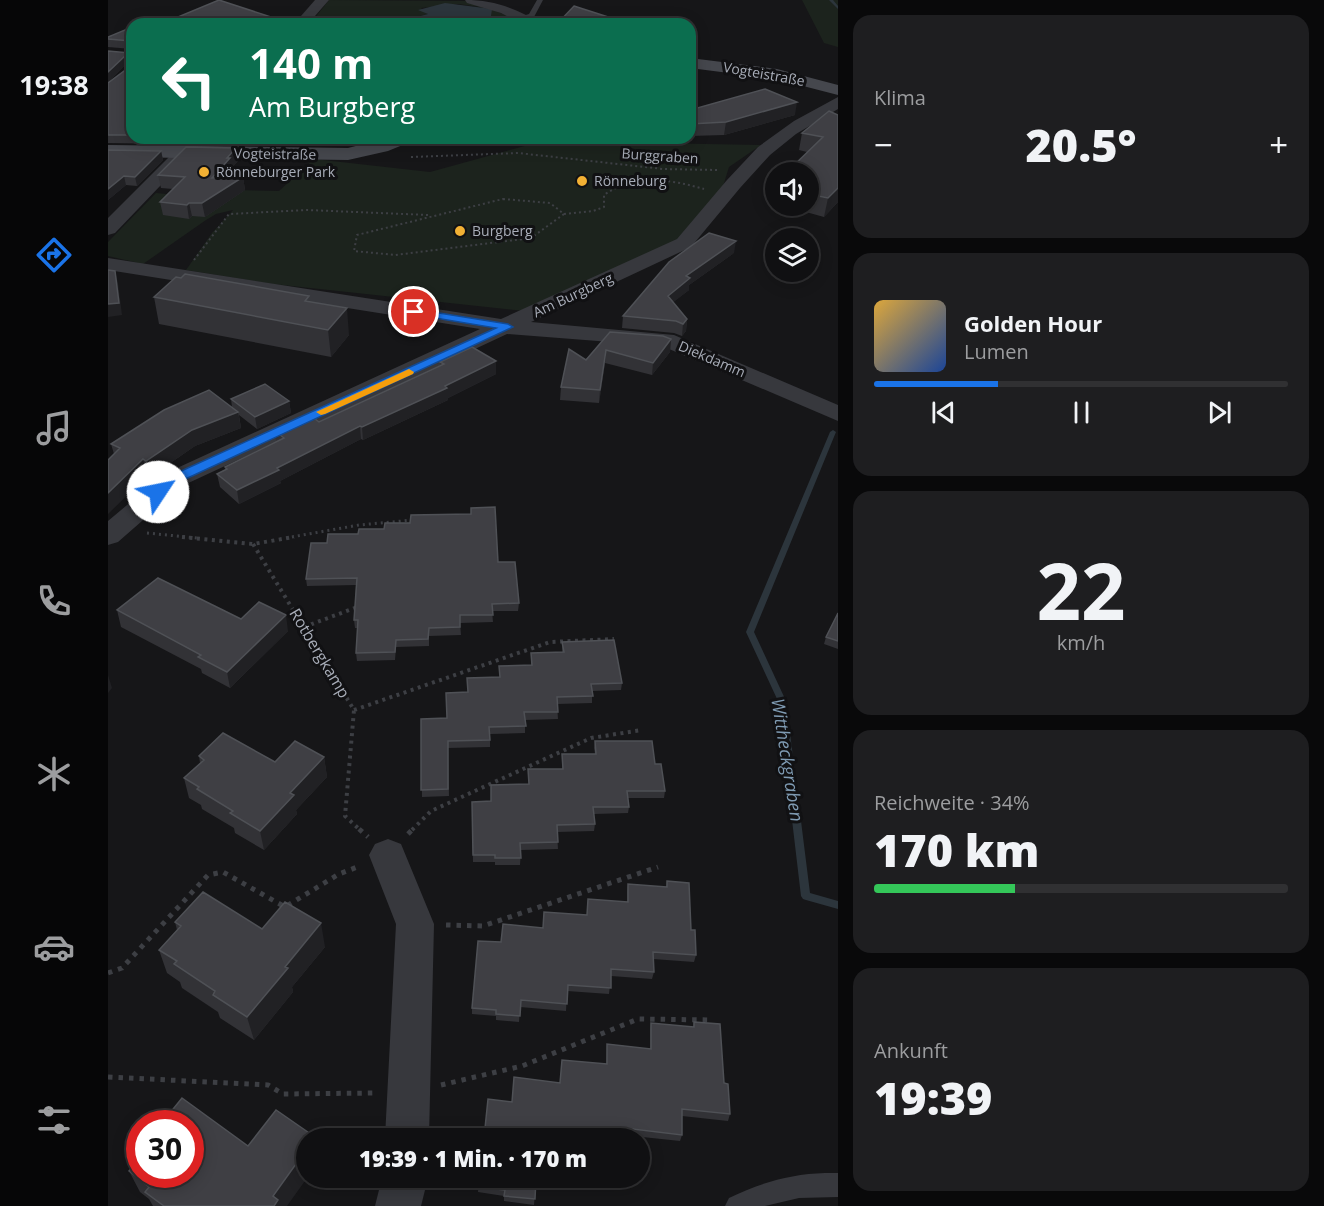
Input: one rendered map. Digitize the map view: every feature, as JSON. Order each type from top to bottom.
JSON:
[{"type":"street","points":[[306,18],[322,0]]},
{"type":"street","points":[[472,0],[500,8],[516,18]]},
{"type":"street","name":"Vogteistraße","points":[[696,64],[785,76],[838,90]]},
{"type":"street","name":"Am Burgberg","points":[[111,532],[172,480],[508,327],[684,243],[743,171],[766,148],[830,111]]},
{"type":"street","points":[[108,229],[192,144]]},
{"type":"street","name":"Vogteistraße","points":[[108,151],[334,154],[361,152],[385,144]]},
{"type":"street","points":[[108,264],[508,327]]},
{"type":"street","name":"Diekdamm","points":[[508,327],[666,340],[838,414]]},
{"type":"street","points":[[388,855],[416,924],[407,1128]]},
{"type":"street","points":[[398,1206],[402,1188]]},
{"type":"lane","points":[[528,18],[532,16],[540,0]]},
{"type":"lane","points":[[737,1206],[782,1188],[817,1183],[838,1185]]},
{"type":"path","name":"Burggraben","points":[[361,152],[370,158],[518,153],[663,169],[743,171]]},
{"type":"path","points":[[564,214],[550,204],[503,199],[357,236],[354,251],[395,255],[531,238],[564,214],[594,211],[604,207],[604,195],[612,188],[626,183],[646,181],[676,183]]},
{"type":"path","points":[[181,276],[229,214],[308,210],[431,216]]},
{"type":"path","points":[[111,532],[253,544],[358,525],[417,520]]},
{"type":"path","name":"Rotbergkamp","points":[[253,544],[354,710],[345,816],[388,855]]},
{"type":"path","points":[[304,627],[369,602]]},
{"type":"path","points":[[354,710],[550,642],[614,639]]},
{"type":"path","points":[[108,973],[122,968],[208,875],[223,873],[285,907],[339,874],[388,855],[431,811],[591,738],[642,730]]},
{"type":"path","points":[[416,924],[483,926],[658,867]]},
{"type":"shaded area","points":[[329,0],[470,1],[513,18],[477,18],[480,7],[458,4],[421,8],[428,14],[413,18],[315,18]]},
{"type":"shaded area","points":[[802,0],[838,0],[838,47],[824,43]]},
{"type":"shaded area","points":[[445,3],[492,9],[489,18],[413,18],[428,14],[418,10]]},
{"type":"shaded area","points":[[532,144],[761,145],[729,167],[720,196],[682,238],[524,311],[273,284],[186,270],[212,233],[233,210],[216,214],[206,220],[143,264],[108,256],[108,242],[156,193],[209,198],[237,190],[279,191],[314,159],[430,172]]},
{"type":"building","points":[[219,0],[274,18],[176,18]]},
{"type":"building","points":[[574,6],[611,18],[563,18]]},
{"type":"building","points":[[126,30],[126,41],[108,39]]},
{"type":"building","points":[[108,51],[126,53],[126,55],[108,72]]},
{"type":"building","points":[[126,70],[126,135],[108,135],[108,83]]},
{"type":"building","points":[[765,89],[797,102],[726,122],[696,124],[696,108]]},
{"type":"building","points":[[829,111],[838,115],[838,188],[828,198],[819,196],[819,162],[797,162],[823,137],[802,133]]},
{"type":"building","points":[[186,147],[236,148],[212,178],[243,177],[202,203],[187,205],[160,202],[185,177],[158,175]]},
{"type":"building","points":[[108,150],[161,151],[135,177],[124,176],[108,189]]},
{"type":"building","points":[[709,233],[736,241],[686,276],[690,278],[668,296],[687,319],[683,324],[676,321],[623,316],[669,262]]},
{"type":"building","points":[[108,270],[115,271],[119,303],[108,304]]},
{"type":"building","points":[[185,274],[309,296],[305,301],[347,308],[328,330],[154,297],[176,277],[181,278]]},
{"type":"building","points":[[610,332],[663,336],[671,339],[653,363],[606,350],[600,390],[561,387],[569,349],[586,360]]},
{"type":"building","points":[[472,347],[496,361],[445,386],[447,388],[360,426],[237,490],[217,474],[227,469],[225,467],[284,438],[275,431],[310,415],[319,422],[444,364],[440,362]]},
{"type":"building","points":[[265,384],[289,401],[255,417],[231,399]]},
{"type":"building","points":[[209,390],[238,412],[192,430],[146,461],[143,459],[108,493],[108,460],[120,448],[111,444],[164,410]]},
{"type":"building","points":[[495,507],[498,562],[515,562],[519,603],[492,604],[493,615],[460,615],[460,627],[429,628],[428,639],[396,640],[395,652],[356,653],[358,620],[354,620],[357,578],[306,579],[311,543],[327,543],[328,534],[358,534],[359,529],[384,529],[385,523],[410,523],[411,515],[471,514],[471,508]]},
{"type":"building","points":[[158,578],[241,619],[259,602],[286,615],[227,672],[198,657],[201,655],[117,610]]},
{"type":"building","points":[[838,613],[838,641],[826,637]]},
{"type":"building","points":[[614,640],[622,683],[591,684],[593,696],[557,697],[558,712],[524,712],[526,726],[489,727],[490,740],[448,741],[448,789],[421,790],[421,719],[447,718],[446,693],[468,692],[467,678],[500,677],[499,666],[532,665],[531,653],[564,652],[562,642]]},
{"type":"building","points":[[223,733],[275,762],[295,741],[324,757],[290,793],[294,795],[260,831],[230,813],[233,811],[197,789],[199,787],[184,778],[204,760],[199,756]]},
{"type":"building","points":[[595,741],[652,741],[655,764],[661,764],[665,791],[627,791],[629,807],[593,807],[595,824],[557,825],[558,842],[520,843],[521,858],[473,855],[472,802],[491,801],[491,785],[529,784],[528,769],[563,769],[562,754],[596,754]]},
{"type":"building","points":[[667,881],[689,883],[691,930],[695,930],[696,955],[653,952],[654,972],[611,969],[611,988],[568,985],[567,1004],[521,1000],[520,1016],[496,1014],[496,1010],[472,1008],[478,941],[501,942],[503,924],[543,928],[544,912],[587,915],[588,899],[628,902],[628,884],[667,887]]},
{"type":"building","points":[[203,892],[262,929],[285,902],[321,923],[285,967],[288,968],[247,1017],[213,995],[215,991],[174,964],[177,961],[159,950],[181,926],[175,922]]},
{"type":"building","points":[[694,1022],[720,1024],[724,1083],[728,1084],[730,1114],[682,1109],[682,1135],[650,1131],[650,1128],[485,1128],[488,1099],[512,1102],[514,1077],[560,1083],[562,1060],[607,1064],[607,1044],[651,1049],[651,1023],[694,1027]]},
{"type":"building","points":[[182,1098],[198,1110],[172,1110]]},
{"type":"building","points":[[276,1110],[302,1128],[296,1128],[296,1164],[273,1196],[278,1200],[274,1206],[164,1206],[145,1192],[148,1188],[204,1188],[204,1114],[248,1146]]},
{"type":"building","points":[[488,1188],[536,1188],[535,1199],[504,1196],[505,1190]]},
{"type":"waterway","name":"Wittheckgraben","points":[[831,0],[838,8]]},
{"type":"waterway","name":"Wittheckgraben","points":[[833,432],[750,632],[782,701],[806,896],[838,905]]},
{"type":"slow traffic","points":[[321,412],[409,372]]},
{"type":"place","name":"Rönneburger Park","points":[[204,172]]},
{"type":"place","name":"Rönneburg","points":[[582,181]]},
{"type":"place","name":"Burgberg","points":[[460,231]]},
{"type":"route","points":[[158,492],[172,480],[508,327],[414,312]]}]
